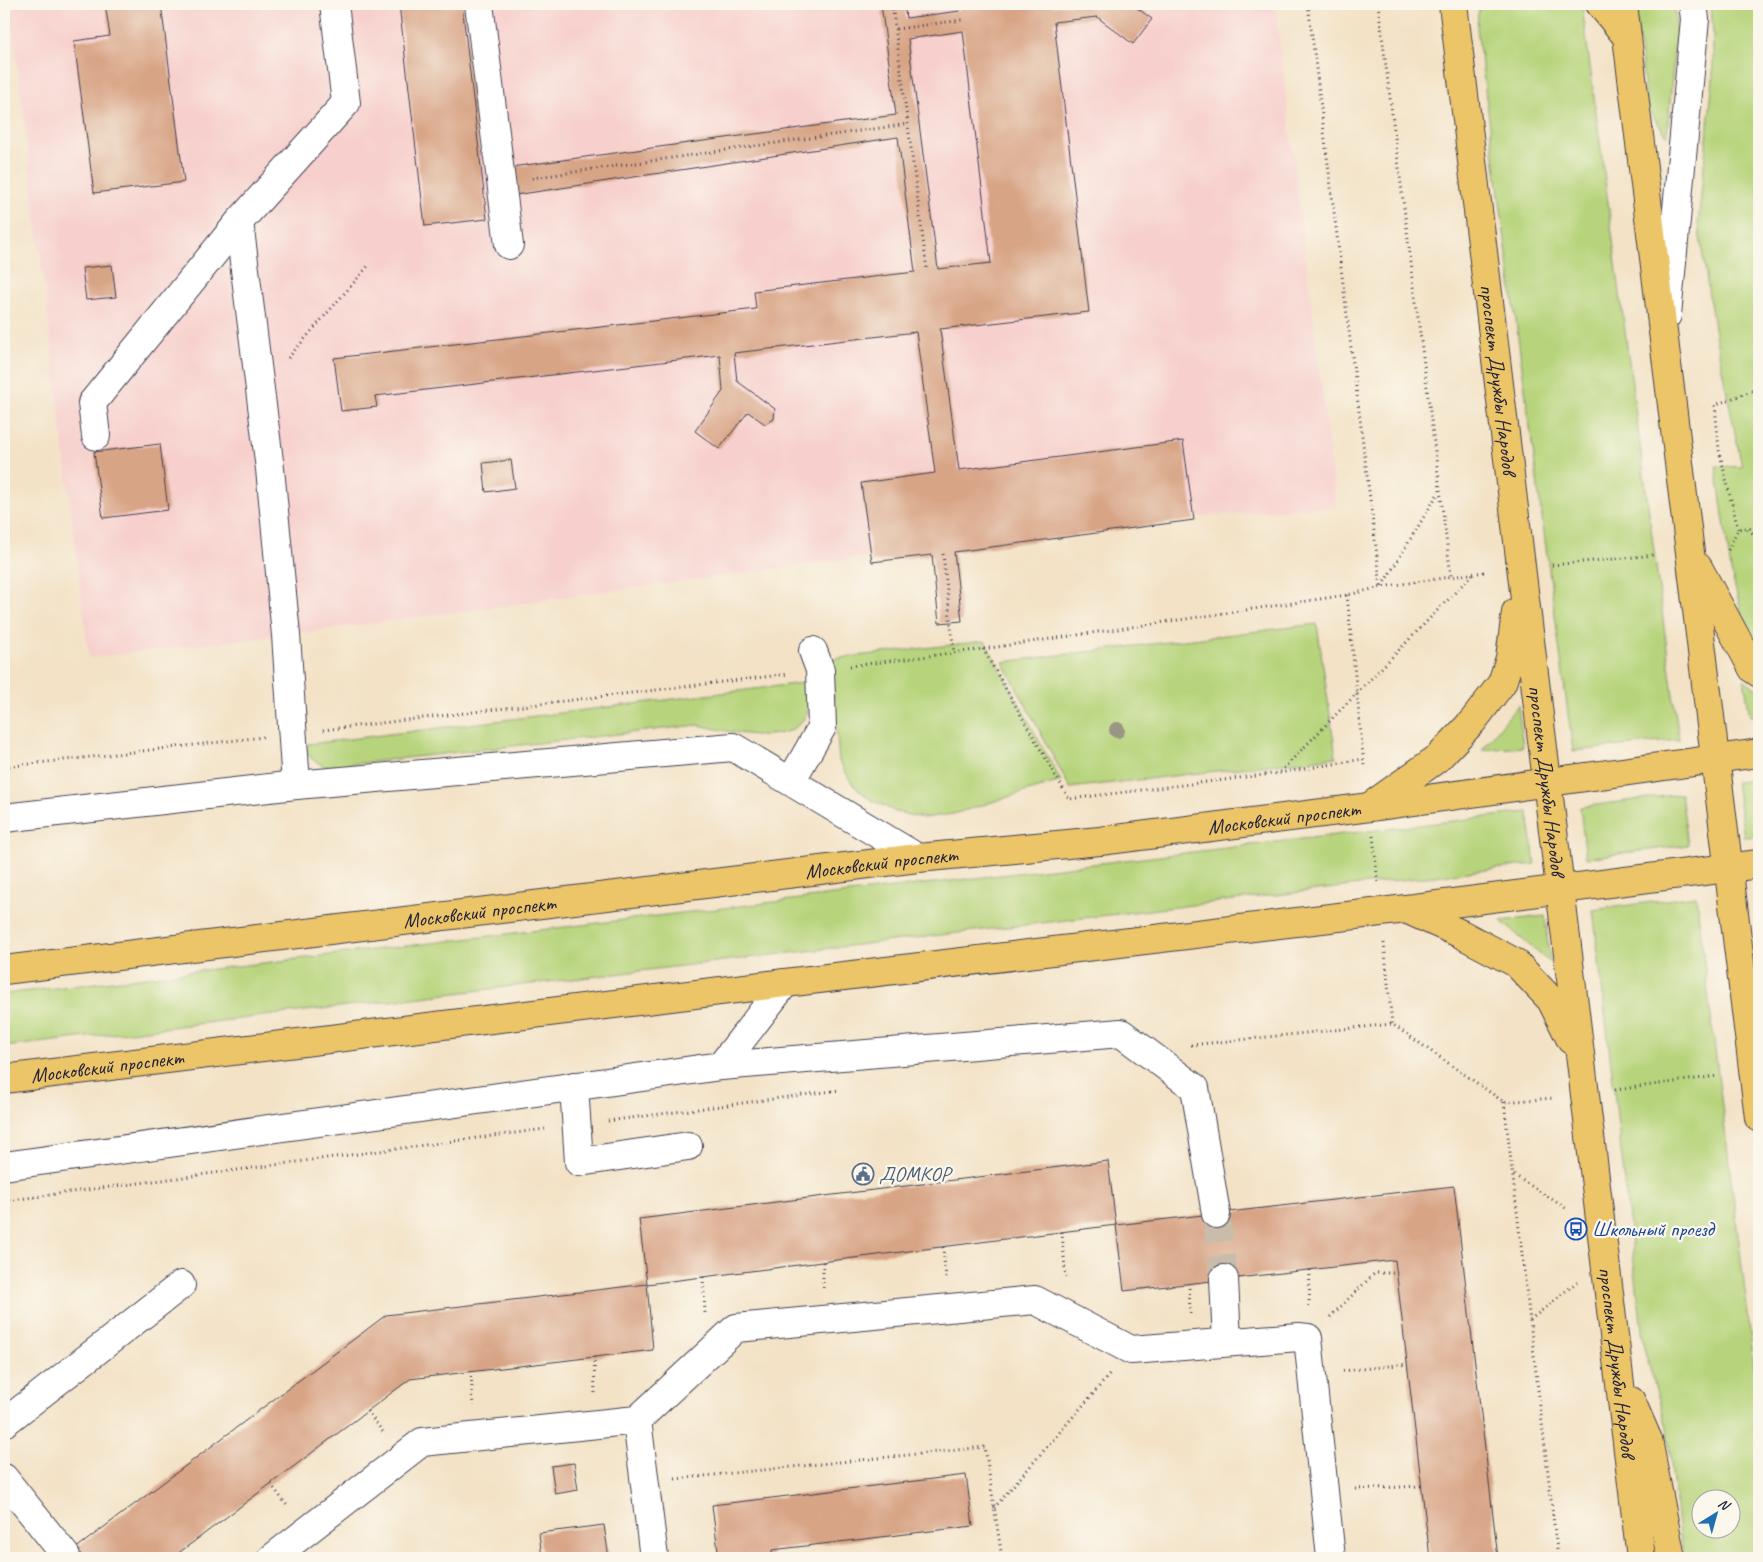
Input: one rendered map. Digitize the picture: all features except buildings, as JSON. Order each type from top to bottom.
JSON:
[{"type":"main road","name":"проспект Дружбы Народов","points":[[1453,4],[1641,1558]]},
{"type":"main road","points":[[1458,48],[1470,4]]},
{"type":"main road","points":[[1600,4],[1627,37]]},
{"type":"main road","points":[[1623,4],[1759,1118]]},
{"type":"main road","points":[[1690,552],[1753,669],[1759,673]]},
{"type":"main road","points":[[1371,818],[1438,758],[1472,721],[1502,683],[1510,658],[1521,568]]},
{"type":"main road","name":"Московский проспект","points":[[4,970],[918,858],[1371,818],[1547,782],[1759,753]]},
{"type":"main road","name":"Московский проспект","points":[[4,1079],[1381,910],[1406,909],[1759,864]]},
{"type":"main road","points":[[1406,909],[1461,934],[1516,963],[1550,1000],[1580,1059]]},
{"type":"main road","points":[[1750,1042],[1759,1010]]},
{"type":"main road","points":[[1618,1367],[1648,1440],[1672,1558]]},
{"type":"street","points":[[96,436],[92,403],[239,222],[346,103],[334,4]]},
{"type":"street","points":[[479,4],[509,245]]},
{"type":"street","points":[[1665,342],[1695,19],[1693,4]]},
{"type":"street","points":[[239,222],[271,479],[296,785]]},
{"type":"street","points":[[791,782],[822,726],[816,661]]},
{"type":"street","points":[[4,818],[296,785],[733,747],[918,858]]},
{"type":"street","points":[[721,1066],[785,983]]},
{"type":"street","points":[[4,1166],[721,1066],[1121,1033],[1195,1088],[1216,1214]]},
{"type":"street","points":[[574,1086],[579,1162],[688,1146]]},
{"type":"street","points":[[1224,1279],[1227,1342]]},
{"type":"street","points":[[4,1423],[181,1285]]},
{"type":"street","points":[[272,1558],[422,1442],[636,1420],[736,1328],[1034,1300],[1132,1350],[1299,1337],[1308,1338],[1331,1558]]},
{"type":"street","points":[[636,1420],[654,1558]]},
{"type":"street","points":[[4,1478],[66,1556]]},
{"type":"path","points":[[892,4],[927,270]]},
{"type":"path","points":[[1308,4],[1382,587]]},
{"type":"path","points":[[1378,4],[1451,576]]},
{"type":"path","points":[[1757,4],[1759,18]]},
{"type":"path","points":[[896,29],[962,20]]},
{"type":"path","points":[[502,183],[908,124]]},
{"type":"path","points":[[260,389],[370,264]]},
{"type":"path","points":[[1728,550],[1738,529],[1719,450],[1715,405],[1759,388]]},
{"type":"path","points":[[1382,587],[1439,492]]},
{"type":"path","points":[[1738,529],[1759,527]]},
{"type":"path","points":[[1748,529],[1759,539]]},
{"type":"path","points":[[943,554],[954,652]]},
{"type":"path","points":[[1549,565],[1655,555]]},
{"type":"path","points":[[4,767],[293,733],[816,661],[954,652],[1347,595],[1382,587],[1484,572]]},
{"type":"path","points":[[1280,773],[1473,573]]},
{"type":"path","points":[[1347,595],[1364,765]]},
{"type":"path","points":[[984,648],[1069,799],[1280,773],[1363,759]]},
{"type":"path","points":[[1371,818],[1378,883]]},
{"type":"path","points":[[1383,940],[1392,1024]]},
{"type":"path","points":[[1144,1050],[1392,1024],[1504,1102],[1558,1097]]},
{"type":"path","points":[[1614,1090],[1718,1076]]},
{"type":"path","points":[[4,1201],[840,1090]]},
{"type":"path","points":[[1504,1102],[1558,1558]]},
{"type":"path","points":[[1513,1174],[1574,1213]]},
{"type":"path","points":[[1062,1232],[1069,1318]]},
{"type":"path","points":[[1308,1338],[1310,1269]]},
{"type":"path","points":[[1308,1338],[1375,1273],[1396,1273]]},
{"type":"path","points":[[994,1508],[1132,1350]]},
{"type":"path","points":[[1311,1374],[1407,1364]]},
{"type":"path","points":[[644,1482],[985,1447],[1002,1558]]},
{"type":"path","points":[[1324,1491],[1422,1486]]},
{"type":"shaded area","points":[[10,4],[1275,4],[1336,506],[1194,517],[1194,520],[872,562],[870,556],[286,635],[89,658]]},
{"type":"green space","points":[[1483,4],[1580,4],[1582,6],[1679,740],[1573,751],[1477,28],[1478,13]]},
{"type":"green space","points":[[1635,4],[1675,4],[1676,31],[1667,136],[1647,108]]},
{"type":"green space","points":[[1711,4],[1759,4],[1759,649],[1747,634],[1731,571],[1716,466],[1742,467],[1715,334],[1698,224],[1713,79]]},
{"type":"green space","points":[[1317,624],[1336,757],[1070,788],[1003,662]]},
{"type":"green space","points":[[985,641],[1061,781],[953,814],[923,818],[896,812],[870,799],[853,785],[839,761],[831,659]]},
{"type":"green space","points":[[1744,679],[1759,691],[1759,715],[1750,716]]},
{"type":"green space","points":[[811,682],[809,705],[802,721],[789,730],[773,735],[755,735],[698,725],[326,767],[312,759],[301,745]]},
{"type":"green space","points":[[1518,705],[1523,747],[1482,750]]},
{"type":"green space","points":[[1759,779],[1759,836],[1744,837],[1736,782]]},
{"type":"green space","points":[[1681,794],[1688,845],[1586,858],[1580,807]]},
{"type":"green space","points":[[1528,812],[1535,864],[4,1047],[4,994]]},
{"type":"green space","points":[[1696,896],[1759,1404],[1759,1558],[1685,1558],[1680,1544],[1667,1428],[1644,1348],[1593,910]]},
{"type":"green space","points":[[1545,916],[1550,963],[1501,921]]},
{"type":"tunnel","points":[[1216,1214],[1224,1279]]},
{"type":"place","name":"ДОМКОР","points":[[863,1174]]},
{"type":"place","name":"Школьный проезд","points":[[1576,1229]]}]
